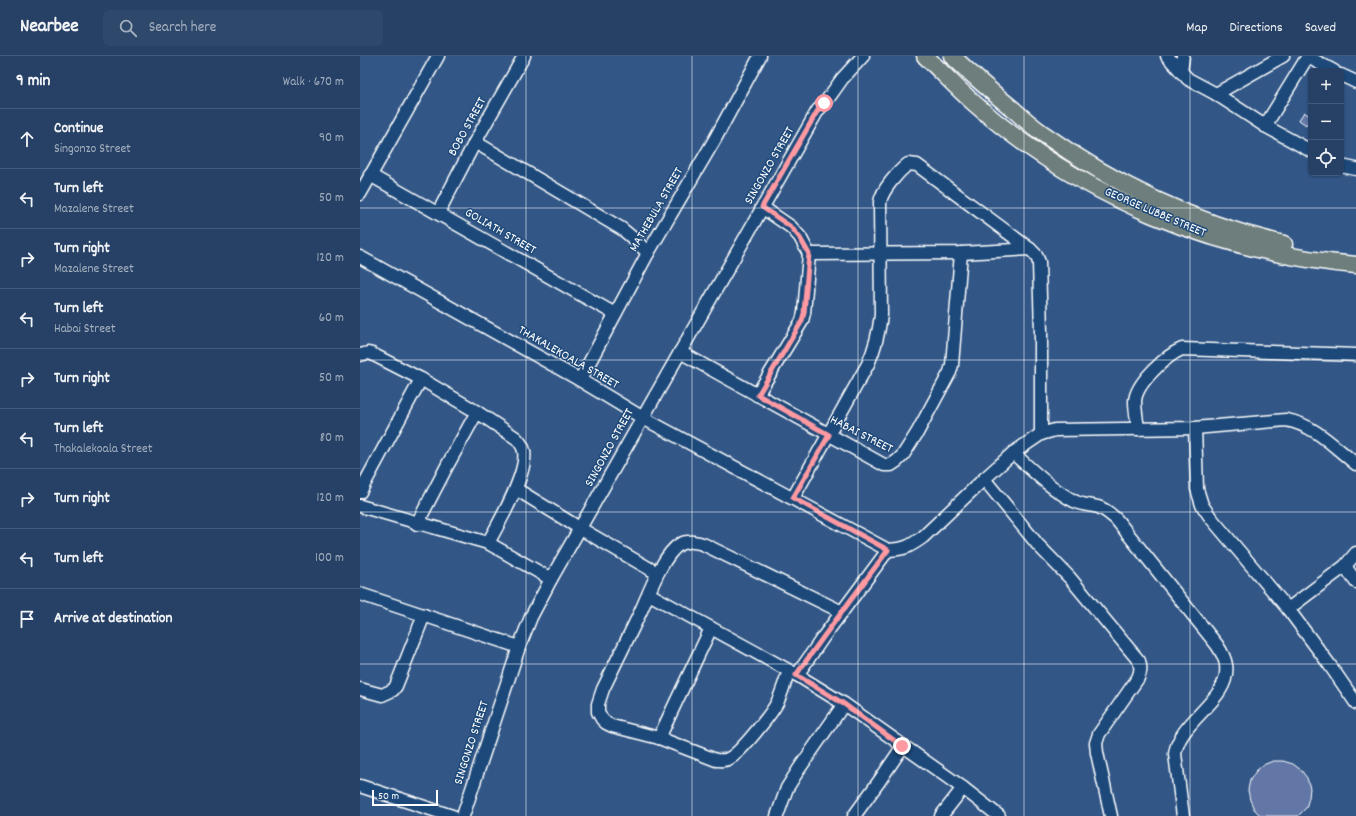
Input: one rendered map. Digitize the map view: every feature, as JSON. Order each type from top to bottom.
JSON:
[{"type":"main road","name":"GEORGE LUBBE STREET","points":[[925,56],[975,104],[1011,133],[1059,166],[1124,203],[1200,233],[1249,248],[1325,262],[1356,265]]},
{"type":"main road","name":"GEORGE LUBBE STREET","points":[[952,56],[1041,133],[1083,161],[1124,185],[1170,207],[1234,231],[1267,241],[1356,259]]},
{"type":"street","points":[[360,194],[438,56]]},
{"type":"street","name":"BOBO STREET","points":[[438,213],[475,142],[524,56]]},
{"type":"street","name":"MATHEBULA STREET","points":[[580,380],[648,253],[715,139],[760,56]]},
{"type":"street","name":"SINGONZO STREET","points":[[818,110],[820,101],[824,94],[837,75],[854,56]]},
{"type":"street","name":"SINGONZO STREET","points":[[463,816],[519,647],[531,617],[818,110],[842,79],[863,56]]},
{"type":"street","points":[[1167,56],[1188,79],[1216,94],[1264,126],[1308,149]]},
{"type":"street","points":[[1180,72],[1183,56]]},
{"type":"street","points":[[1216,94],[1283,56]]},
{"type":"street","points":[[1264,126],[1308,56],[1329,68]]},
{"type":"street","points":[[1344,76],[1356,82]]},
{"type":"street","points":[[475,142],[622,230],[634,239],[648,253]]},
{"type":"street","points":[[793,498],[868,364],[874,349],[879,331],[881,314],[881,196],[902,168],[908,164],[912,163],[917,165],[1036,255],[1039,262],[1041,332],[1041,434]]},
{"type":"street","points":[[1344,167],[1356,169]]},
{"type":"street","name":"GOLIATH STREET","points":[[370,175],[615,314]]},
{"type":"street","points":[[758,395],[802,321],[809,254],[800,238],[791,227],[762,207]]},
{"type":"street","points":[[809,254],[961,253],[1030,249]]},
{"type":"street","name":"HABAI STREET","points":[[680,352],[884,465],[891,465],[898,461],[918,433],[950,372],[952,365],[961,253]]},
{"type":"street","name":"THAKALEKOALA STREET","points":[[360,257],[580,380],[643,418],[888,550]]},
{"type":"street","points":[[1138,429],[1135,400],[1143,382],[1168,357],[1182,349],[1356,355]]},
{"type":"street","points":[[360,355],[368,353],[372,354],[421,379],[477,412],[516,438],[521,444],[524,450],[524,459],[516,488],[488,543]]},
{"type":"street","points":[[360,492],[421,379]]},
{"type":"street","points":[[418,524],[447,466],[477,412]]},
{"type":"street","points":[[842,612],[703,544],[686,541],[671,552],[657,573],[603,689],[598,704],[598,712],[602,719],[612,726],[659,738],[716,760],[728,759],[733,756],[756,731],[773,709],[793,673],[824,636],[842,612],[888,550],[902,549],[923,537],[1013,453],[1041,434],[1056,430],[1195,428],[1286,420],[1307,426],[1320,434],[1356,464]]},
{"type":"street","points":[[1195,428],[1197,489],[1202,505],[1211,518],[1288,609],[1356,703]]},
{"type":"street","points":[[1013,453],[1060,493],[1076,502],[1098,507],[1108,512],[1116,519],[1217,644],[1223,655],[1226,665],[1226,676],[1221,689],[1184,733],[1176,747],[1175,754],[1183,816]]},
{"type":"street","points":[[984,479],[1038,545],[1070,578],[1139,661],[1141,666],[1141,671],[1138,678],[1099,734],[1096,743],[1111,816]]},
{"type":"street","points":[[516,488],[581,529],[657,573]]},
{"type":"street","points":[[360,506],[488,543],[551,580]]},
{"type":"street","points":[[1288,609],[1345,566],[1356,553]]},
{"type":"street","points":[[1345,566],[1356,582]]},
{"type":"street","points":[[360,594],[424,614],[519,647]]},
{"type":"street","points":[[648,594],[793,673],[844,704],[963,788],[999,816]]},
{"type":"street","points":[[360,689],[382,695],[393,690],[396,686],[424,614]]},
{"type":"street","points":[[659,738],[711,628]]},
{"type":"street","points":[[777,816],[787,788],[844,704]]},
{"type":"street","points":[[854,816],[902,746]]},
{"type":"street","points":[[942,816],[963,788]]},
{"type":"street","points":[[361,789],[452,816]]},
{"type":"building","points":[[1304,112],[1308,115],[1308,122],[1306,125],[1299,120]]},
{"type":"building","points":[[1273,761],[1283,761],[1293,764],[1301,770],[1307,778],[1310,788],[1309,798],[1306,808],[1298,816],[1261,816],[1254,809],[1248,790],[1250,780],[1256,771],[1263,765]]},
{"type":"route","points":[[824,103],[818,110],[762,207],[791,227],[800,238],[809,254],[802,321],[758,395],[829,435],[793,498],[888,550],[796,675],[844,704],[902,746]]}]
